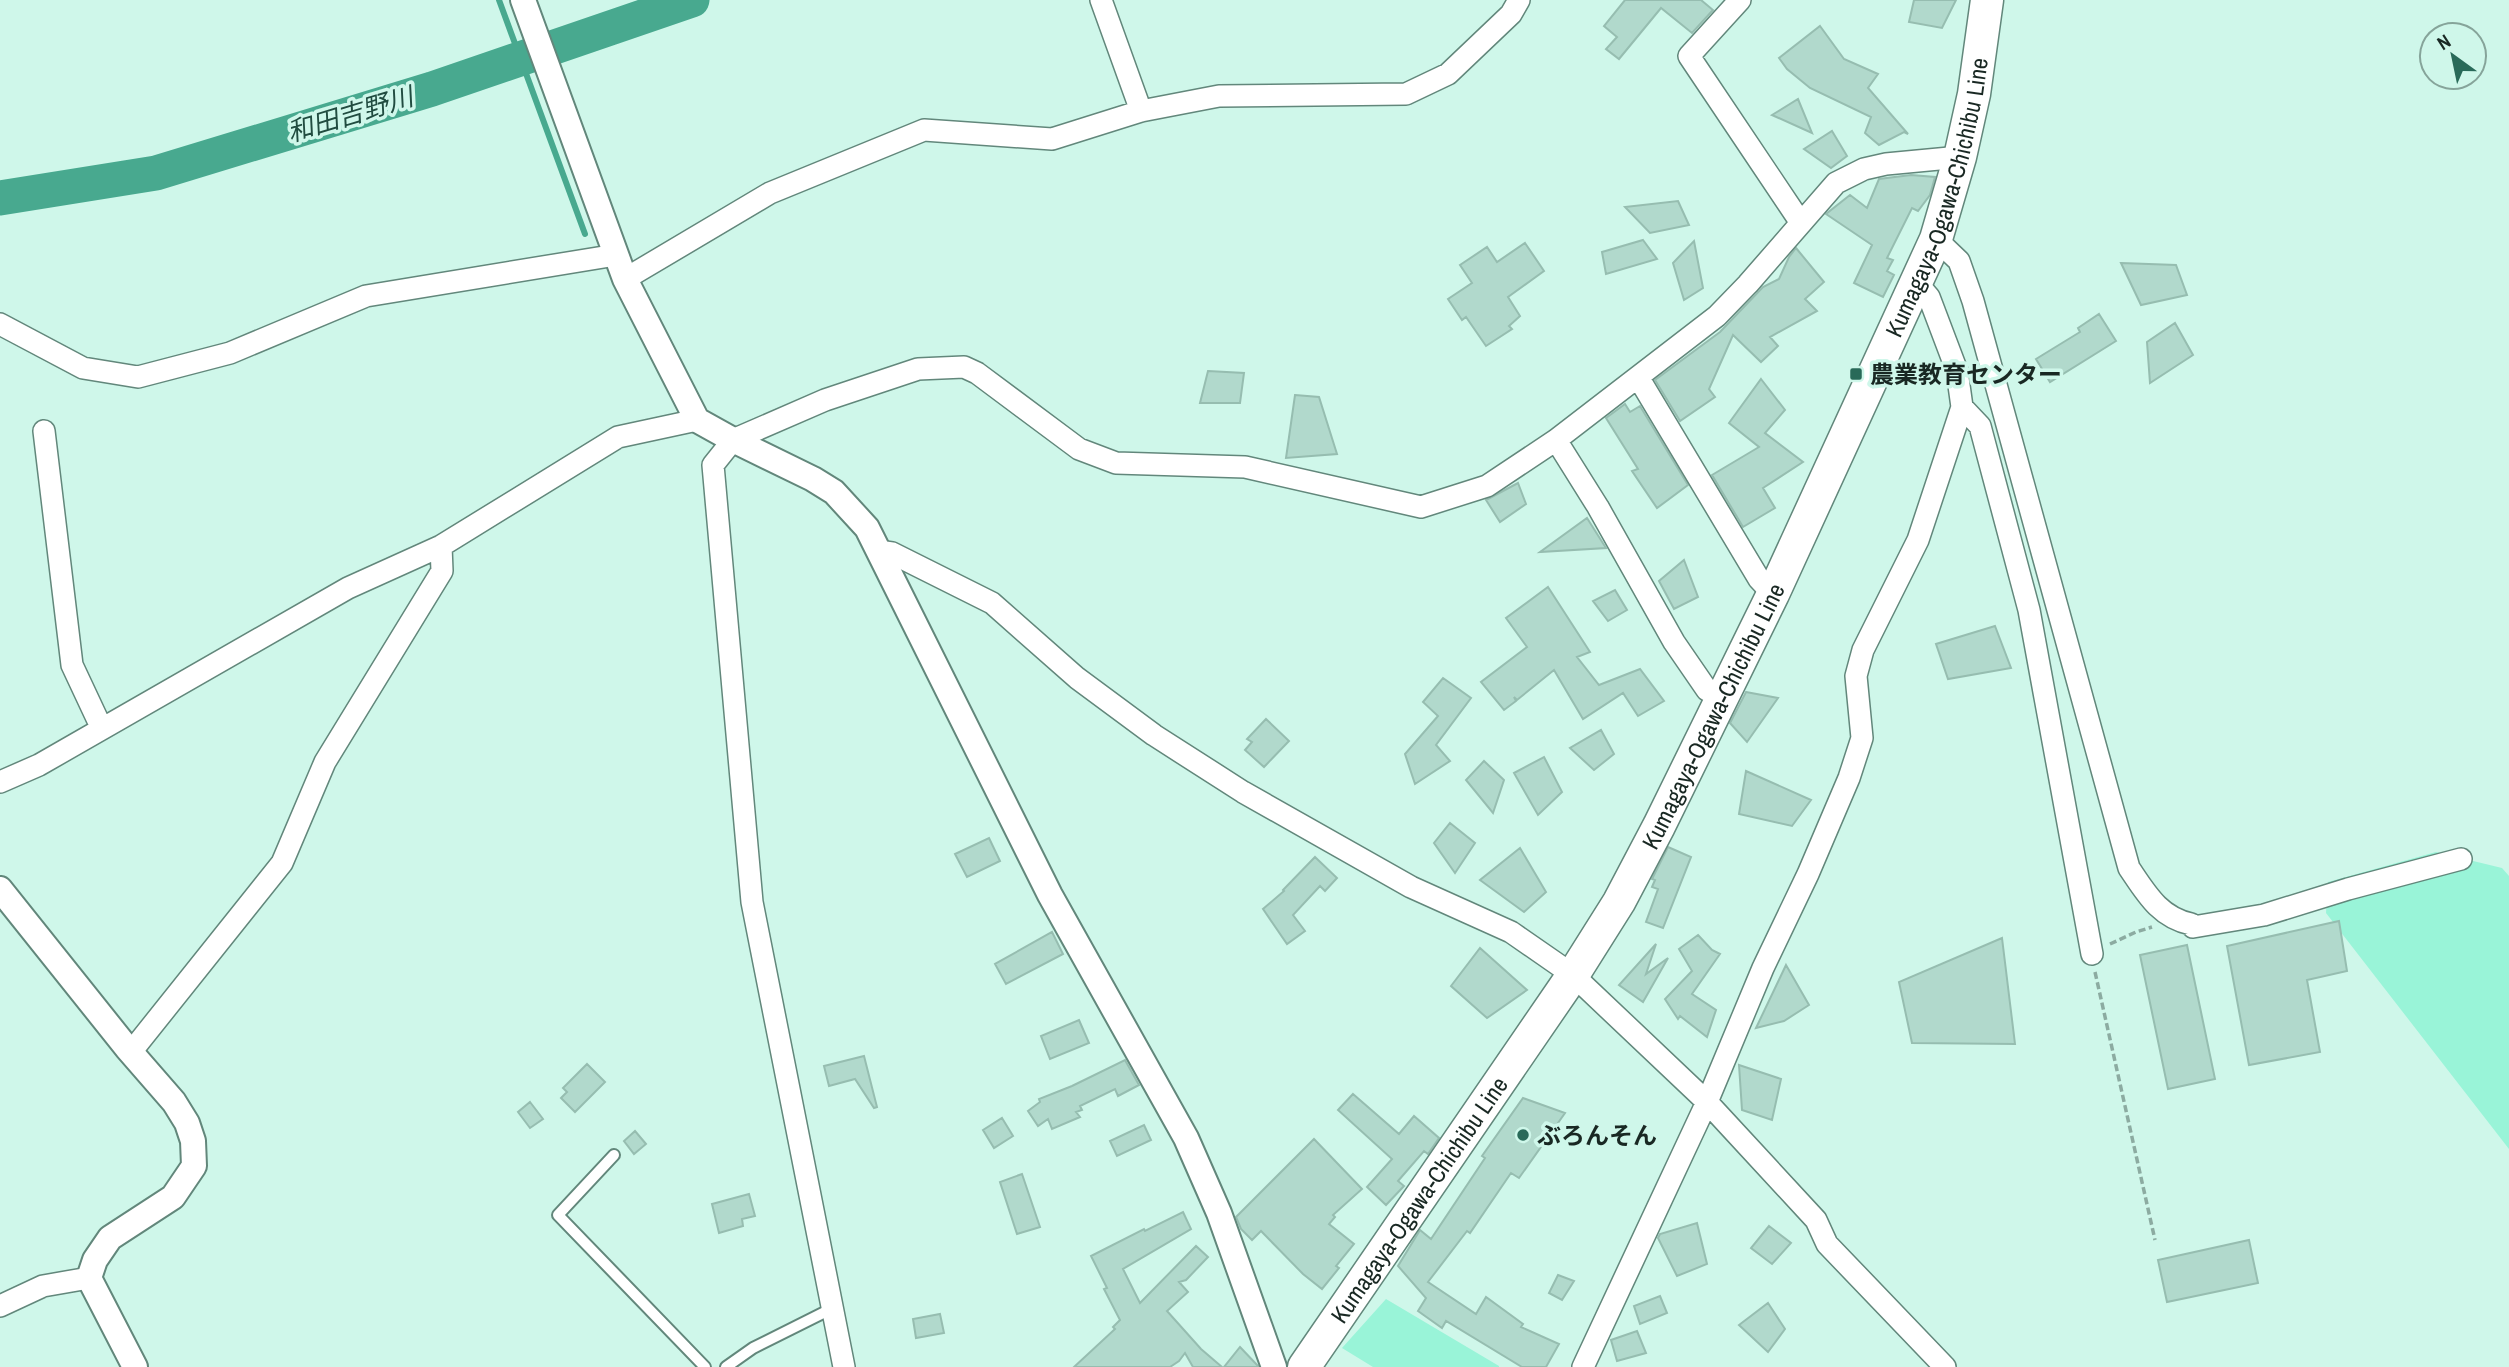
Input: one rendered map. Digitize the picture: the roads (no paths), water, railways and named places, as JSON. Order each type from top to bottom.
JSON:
[{"type":"main road","name":"Kumagaya-Ogawa-Chichibu Line","points":[[1304,1367],[1573,975],[1619,902],[1773,594],[1936,239],[1960,157],[1974,94],[1987,0]]},
{"type":"street","points":[[1101,0],[1141,111]]},
{"type":"street","points":[[625,279],[771,193],[924,130],[1052,139],[1141,111],[1219,96],[1406,94],[1448,74],[1511,14],[1519,0]]},
{"type":"street","points":[[1740,0],[1689,55],[1801,223]]},
{"type":"street","points":[[527,11],[625,279],[697,420],[814,479],[834,492],[867,528],[1049,895],[1186,1138],[1219,1213],[1274,1367]]},
{"type":"street","points":[[844,1367],[751,902],[713,465],[733,440],[825,400],[918,369],[964,366],[1079,449],[1116,463],[1245,467],[1421,507],[1487,486],[1556,440],[1639,377],[1717,316],[1836,183],[1864,169],[1886,164],[1960,157]]},
{"type":"street","points":[[1936,239],[1959,261],[1973,301],[2129,868],[2156,907],[2175,920],[2193,927],[2244,919],[2461,859]]},
{"type":"street","points":[[0,324],[83,368],[138,377],[230,353],[366,296],[616,255]]},
{"type":"street","points":[[1583,1367],[1707,1102],[1763,968],[1849,779],[1861,738],[1856,676],[1863,650],[1918,540],[1962,407],[1957,370],[1929,297],[1917,283]]},
{"type":"street","points":[[1639,377],[1759,579],[1773,594]]},
{"type":"street","points":[[1962,407],[1980,426],[2029,610],[2092,954]]},
{"type":"street","points":[[0,782],[39,765],[348,588],[441,546],[618,437],[697,420]]},
{"type":"street","points":[[44,431],[72,665],[102,729]]},
{"type":"street","points":[[1556,440],[1674,642],[1707,690],[1721,698]]},
{"type":"street","points":[[131,1052],[282,863],[325,762],[442,571],[441,546]]},
{"type":"street","points":[[878,551],[892,553],[992,603],[1099,694],[1154,735],[1243,792],[1411,887],[1511,932],[1573,975],[1707,1102],[1816,1220],[1827,1244],[1945,1367]]},
{"type":"street","points":[[0,889],[174,1102],[194,1141],[194,1166],[173,1197],[110,1238],[95,1260],[89,1279],[135,1367]]},
{"type":"street","points":[[0,1306],[43,1286],[89,1279]]},
{"type":"lane","points":[[614,1155],[558,1215],[705,1367]]},
{"type":"lane","points":[[726,1367],[753,1348],[833,1308]]},
{"type":"waterway","points":[[499,0],[585,234]]},
{"type":"waterway","name":"和田吉野川","points":[[0,198],[156,173],[432,89],[692,0]]},
{"type":"place","name":"農業教育センター","points":[[1856,374]]},
{"type":"place","name":"ぶろんそん","points":[[1523,1135]]}]
